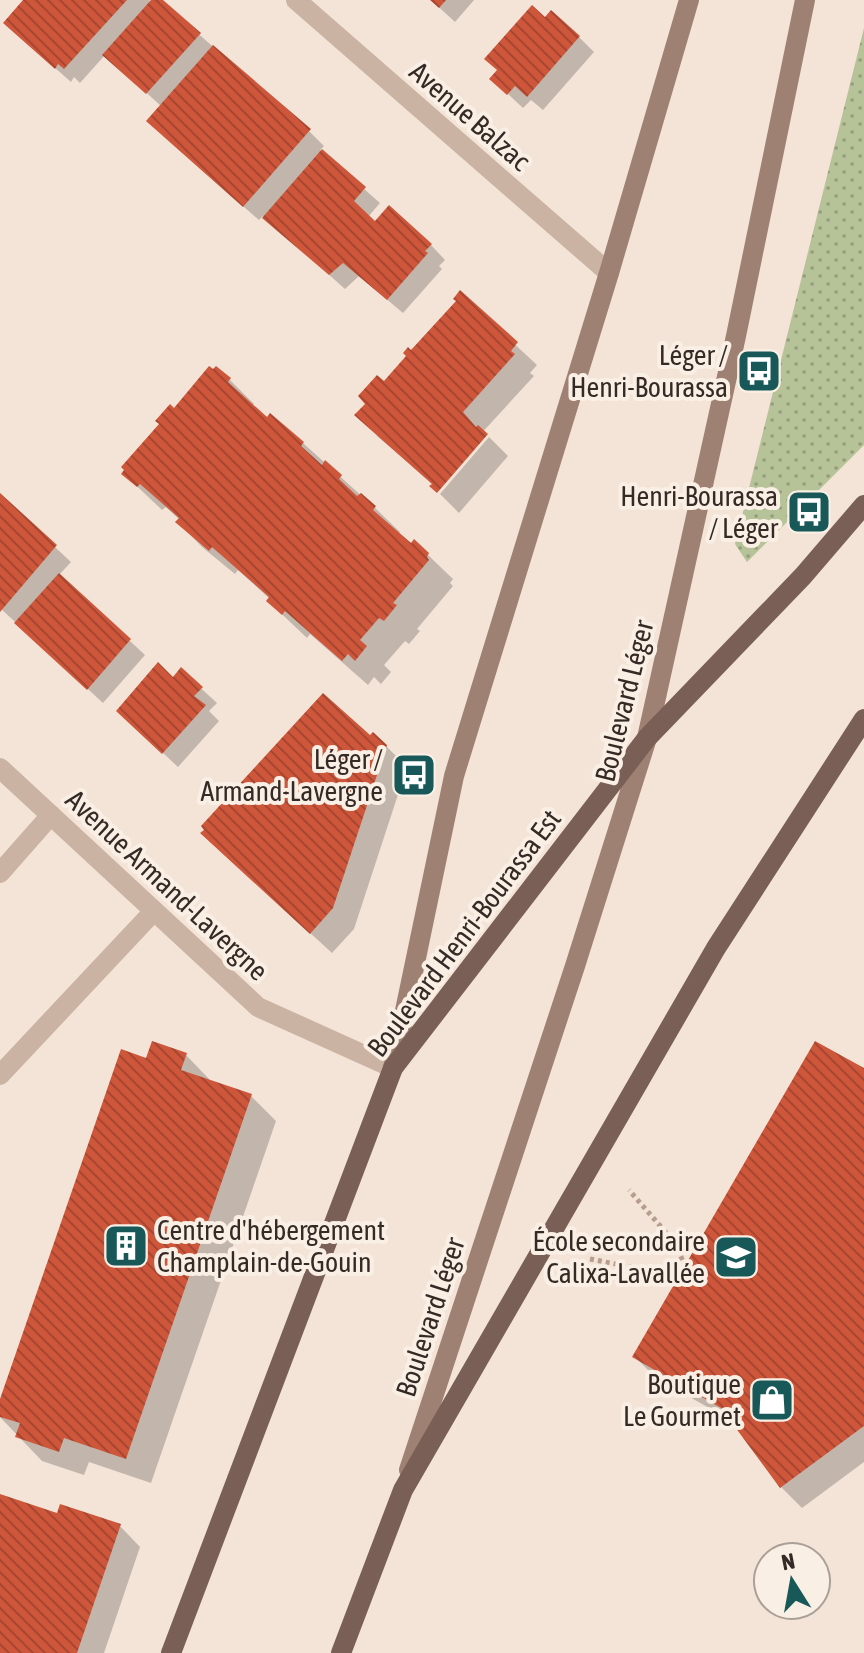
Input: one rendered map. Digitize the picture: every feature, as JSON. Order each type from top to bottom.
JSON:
[{"type":"main road","points":[[393,1068],[454,776],[609,273],[689,0]]},
{"type":"main road","name":"Boulevard Léger","points":[[403,1490],[571,981],[647,738],[736,336],[805,0]]},
{"type":"main road","name":"Boulevard Henri-Bourassa Est","points":[[171,1653],[393,1068],[647,738],[803,576],[864,505]]},
{"type":"main road","points":[[341,1653],[403,1490],[716,948],[864,719]]},
{"type":"street","name":"Avenue Balzac","points":[[296,0],[609,273]]},
{"type":"street","name":"Avenue Armand-Lavergne","points":[[0,768],[258,1007],[393,1068]]},
{"type":"street","points":[[0,873],[51,815]]},
{"type":"street","points":[[0,1075],[154,911]]},
{"type":"path","points":[[590,1259],[661,1273],[685,1266],[675,1243],[629,1190]]},
{"type":"green space","points":[[864,28],[864,445],[747,562],[735,544]]},
{"type":"building","points":[[23,0],[127,0],[64,69],[58,64],[55,69],[3,23]]},
{"type":"building","points":[[151,0],[163,0],[201,33],[146,94],[102,55]]},
{"type":"building","points":[[430,0],[446,0],[439,8]]},
{"type":"building","points":[[532,5],[545,17],[551,10],[580,36],[527,97],[515,86],[507,95],[489,79],[497,70],[484,59]]},
{"type":"building","points":[[213,45],[311,129],[243,207],[146,121]]},
{"type":"building","points":[[322,149],[366,187],[354,201],[375,221],[389,205],[432,244],[425,251],[428,253],[387,300],[343,263],[329,275],[262,218]]},
{"type":"building","points":[[460,290],[518,342],[511,351],[515,354],[463,412],[476,427],[478,425],[488,434],[437,493],[429,486],[432,484],[354,415],[365,404],[358,396],[377,375],[384,381],[406,356],[403,353],[408,347],[411,350],[456,301],[453,299]]},
{"type":"building","points":[[209,366],[213,369],[216,366],[231,378],[228,382],[267,417],[270,413],[304,442],[301,446],[322,465],[325,460],[342,475],[339,479],[357,496],[361,493],[376,506],[373,510],[411,543],[414,539],[429,553],[429,560],[393,603],[397,605],[384,621],[379,618],[360,640],[367,646],[355,661],[348,654],[342,661],[285,611],[282,615],[266,601],[269,597],[212,547],[209,551],[175,522],[179,518],[140,484],[137,487],[121,474],[124,470],[121,467],[159,424],[155,421],[170,404],[174,408]]},
{"type":"building","points":[[0,493],[57,545],[0,612]]},
{"type":"building","points":[[59,573],[131,639],[87,690],[14,623]]},
{"type":"building","points":[[158,662],[173,677],[181,667],[203,687],[194,696],[206,705],[162,754],[116,711]]},
{"type":"building","points":[[323,693],[370,735],[373,732],[387,745],[333,908],[310,934],[200,833],[204,830],[201,826]]},
{"type":"building","name":"Centre d'hébergement Champlain-de-Gouin","points":[[152,1041],[187,1053],[181,1070],[252,1094],[126,1459],[64,1438],[59,1452],[15,1437],[20,1423],[0,1417],[0,1399],[121,1049],[146,1058]]},
{"type":"building","points":[[815,1041],[864,1068],[864,1426],[780,1488],[721,1408],[632,1357]]},
{"type":"building","points":[[0,1494],[57,1513],[60,1504],[121,1524],[77,1653],[0,1653]]},
{"type":"place","name":"Léger / Henri-Bourassa","points":[[759,371]]},
{"type":"place","name":"Henri-Bourassa / Léger","points":[[809,512]]},
{"type":"place","name":"Léger / Armand-Lavergne","points":[[414,775]]},
{"type":"place","name":"Centre d'hébergement Champlain-de-Gouin","points":[[126,1246]]},
{"type":"place","name":"École secondaire Calixa-Lavallée","points":[[736,1257]]},
{"type":"place","name":"Boutique Le Gourmet","points":[[772,1400]]}]
